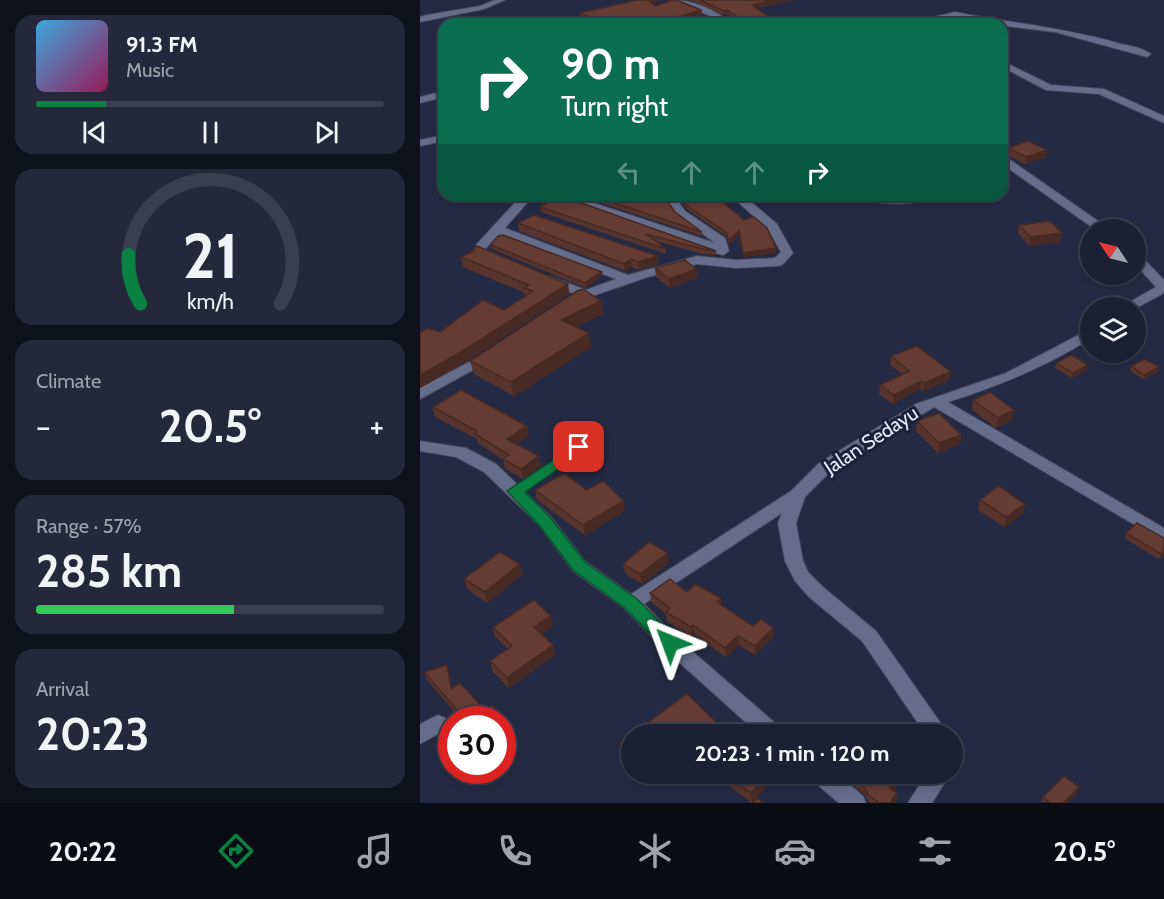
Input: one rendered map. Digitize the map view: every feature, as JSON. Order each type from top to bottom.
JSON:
[{"type":"street","points":[[420,20],[437,14],[488,6],[501,0]]},
{"type":"street","points":[[664,3],[675,0],[719,18]]},
{"type":"street","points":[[939,18],[948,14],[978,18]]},
{"type":"street","points":[[1008,24],[1069,33],[1147,54]]},
{"type":"street","points":[[1008,67],[1049,88],[1101,91],[1164,120]]},
{"type":"street","points":[[420,100],[438,96]]},
{"type":"street","points":[[420,143],[438,139]]},
{"type":"street","points":[[1008,163],[1089,219]]},
{"type":"street","points":[[508,264],[480,251],[499,230],[522,211],[526,201]]},
{"type":"street","points":[[577,201],[721,249],[736,264]]},
{"type":"street","points":[[584,203],[590,201]]},
{"type":"street","points":[[672,201],[681,213],[721,241],[721,249]]},
{"type":"street","points":[[564,305],[627,279],[677,264],[704,259],[736,264],[778,262],[787,254],[773,227],[743,201]]},
{"type":"street","points":[[499,230],[627,279]]},
{"type":"street","points":[[656,257],[677,264]]},
{"type":"street","points":[[1146,269],[1164,288],[1146,297]]},
{"type":"street","points":[[542,277],[586,294]]},
{"type":"street","name":"Jalan Sedayu","points":[[930,724],[869,636],[816,592],[801,576],[794,561],[787,523],[797,495],[825,467],[935,401],[983,387],[1050,357],[1080,339]]},
{"type":"street","points":[[420,394],[470,368],[500,348]]},
{"type":"street","points":[[935,401],[1164,536]]},
{"type":"street","points":[[420,446],[460,452],[490,468],[545,521],[579,566],[631,603],[670,643],[762,724]]},
{"type":"street","points":[[631,603],[797,495]]},
{"type":"street","points":[[833,784],[855,803]]},
{"type":"street","points":[[919,803],[932,784]]},
{"type":"lane","points":[[515,491],[579,447]]},
{"type":"building","points":[[637,0],[650,0],[655,6],[673,0],[701,10],[675,18],[590,18],[580,13]]},
{"type":"building","points":[[700,0],[774,0],[752,5],[770,18],[740,18],[727,10],[724,11]]},
{"type":"building","points":[[1028,141],[1047,150],[1026,157],[1008,148]]},
{"type":"building","points":[[550,201],[576,201],[716,251],[646,234],[666,249],[540,207]]},
{"type":"building","points":[[609,201],[667,201],[675,212],[702,232]]},
{"type":"building","points":[[683,201],[722,201],[744,220],[754,217],[767,228],[776,248],[743,253],[739,231],[729,240],[726,232]]},
{"type":"building","points":[[534,215],[658,256],[638,262],[631,259],[624,264],[518,223]]},
{"type":"building","points":[[1050,221],[1062,233],[1030,237],[1019,225]]},
{"type":"building","points":[[503,235],[602,272],[585,283],[491,245],[497,237]]},
{"type":"building","points":[[477,246],[568,284],[461,352],[420,375],[420,333],[427,328],[440,332],[483,300],[504,310],[533,291],[524,288],[529,285],[461,257],[474,251],[472,250]]},
{"type":"building","points":[[685,260],[696,269],[669,279],[655,268]]},
{"type":"building","points":[[583,289],[601,301],[561,320],[589,333],[511,382],[470,361],[577,291]]},
{"type":"building","points":[[917,346],[951,372],[924,383],[921,381],[894,395],[880,385],[909,371],[891,356]]},
{"type":"building","points":[[1071,355],[1080,360],[1080,363],[1088,365],[1073,373],[1056,363]]},
{"type":"building","points":[[1146,360],[1159,367],[1144,375],[1131,366],[1146,363]]},
{"type":"building","points":[[461,390],[527,426],[507,439],[539,456],[521,469],[503,459],[509,455],[475,434],[477,431],[433,407]]},
{"type":"building","points":[[990,392],[1014,410],[998,418],[973,400]]},
{"type":"building","points":[[939,413],[961,435],[939,443],[917,421]]},
{"type":"building","points":[[565,473],[586,490],[603,481],[624,501],[583,525],[535,490]]},
{"type":"building","points":[[999,486],[1025,504],[1006,517],[980,500]]},
{"type":"building","points":[[1137,523],[1164,538],[1164,551],[1161,554],[1126,533]]},
{"type":"building","points":[[649,542],[668,553],[640,574],[623,564]]},
{"type":"building","points":[[500,552],[520,564],[485,592],[464,579]]},
{"type":"building","points":[[670,579],[687,592],[695,584],[721,598],[717,602],[753,626],[761,619],[773,628],[755,646],[738,636],[725,648],[693,625],[691,627],[666,612],[670,608],[650,593]]},
{"type":"building","points":[[534,600],[551,616],[534,627],[553,645],[507,678],[490,661],[512,646],[493,627]]},
{"type":"building","points":[[447,665],[451,689],[460,683],[481,706],[454,706],[424,672]]},
{"type":"building","points":[[687,694],[715,721],[711,724],[646,724]]},
{"type":"building","points":[[1064,776],[1079,787],[1063,803],[1050,803],[1043,797]]},
{"type":"building","points":[[739,784],[759,784],[751,793]]},
{"type":"building","points":[[860,784],[893,784],[889,788],[897,793],[890,803],[880,803],[868,795]]},
{"type":"building","points":[[757,798],[764,803],[753,803]]},
{"type":"route","points":[[579,447],[515,491],[545,521],[579,566],[631,603],[670,643]]}]
